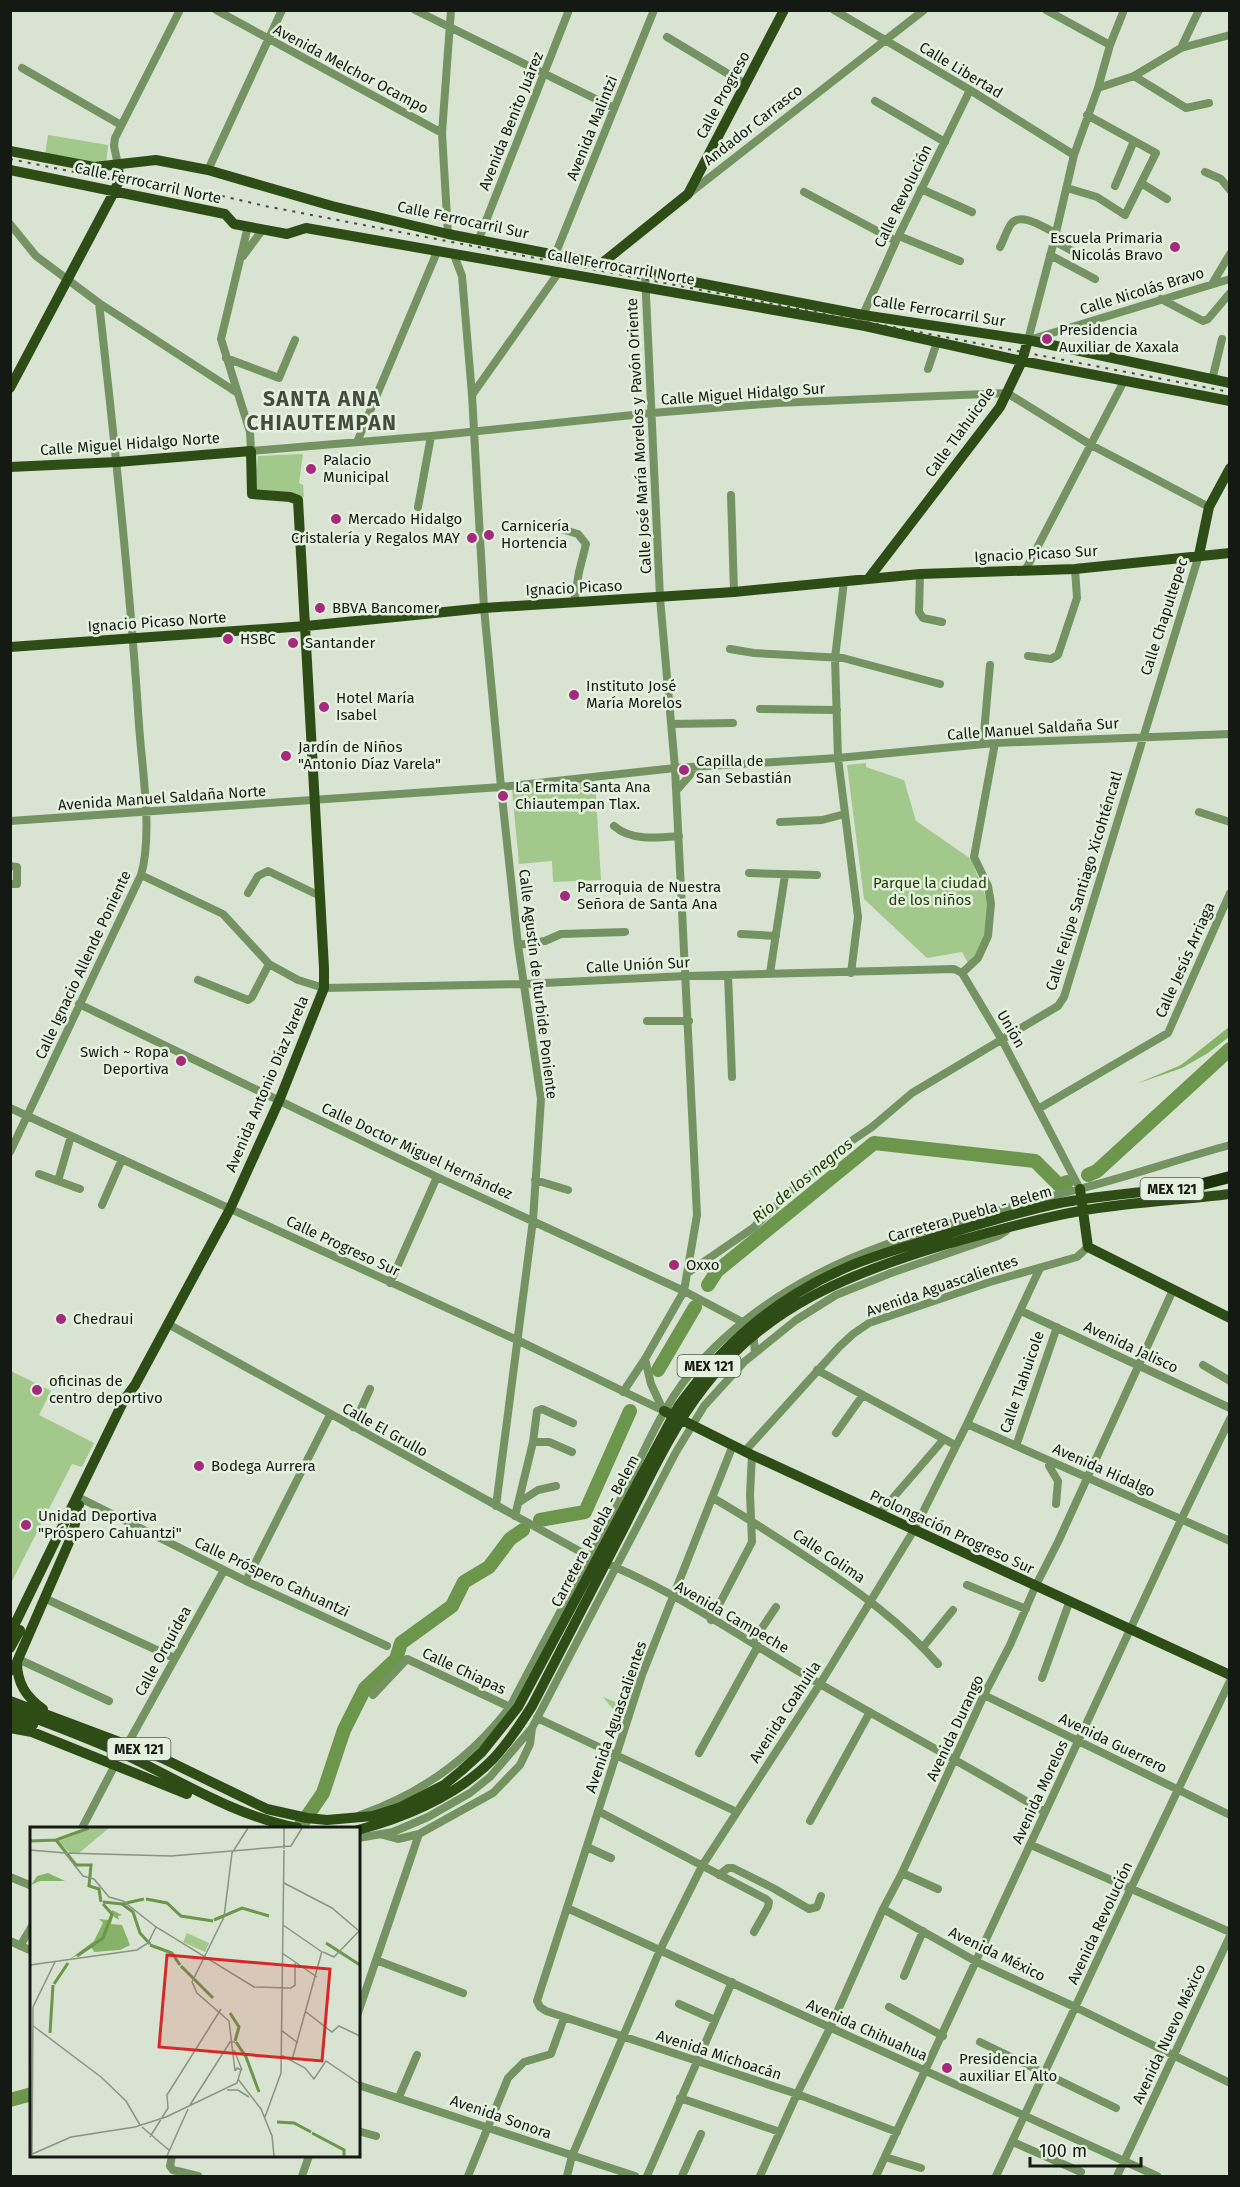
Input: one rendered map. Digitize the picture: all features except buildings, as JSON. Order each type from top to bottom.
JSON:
[{"type":"highway","points":[[1191,1187],[1230,1177]]},
{"type":"main road","name":"Calle Progreso","points":[[688,194],[784,10]]},
{"type":"main road","name":"Calle Ferrocarril Sur","points":[[10,151],[94,167],[156,160],[208,170],[332,206],[478,241],[863,315],[1028,340],[1230,383]]},
{"type":"main road","points":[[12,381],[114,192],[119,181],[118,165]]},
{"type":"main road","name":"Calle Ferrocarril Norte","points":[[10,170],[225,214],[234,224],[287,234],[306,228],[645,286],[865,326],[1022,361],[1230,401]]},
{"type":"main road","name":"Andador Carrasco","points":[[601,264],[688,194]]},
{"type":"main road","name":"Calle Tlahuicole","points":[[869,578],[1000,406],[1022,361],[1028,340]]},
{"type":"main road","name":"Calle Miguel Hidalgo Norte","points":[[10,467],[117,462],[251,451]]},
{"type":"main road","name":"Avenida Antonio Díaz Varela","points":[[10,1634],[124,1400],[135,1385],[230,1209],[279,1101],[324,988],[316,801],[298,500],[290,497],[252,494],[251,451]]},
{"type":"main road","name":"Calle Chapultepec","points":[[1199,555],[1209,507],[1230,468]]},
{"type":"main road","name":"Ignacio Picaso Sur","points":[[844,581],[920,574],[1075,569],[1230,553]]},
{"type":"main road","name":"Ignacio Picaso","points":[[306,626],[484,608],[660,598],[844,581]]},
{"type":"main road","name":"Ignacio Picaso Norte","points":[[10,647],[306,626]]},
{"type":"main road","name":"Carretera Puebla - Belem","points":[[360,1830],[390,1822],[426,1805],[457,1787],[492,1760],[532,1707],[683,1416],[705,1385],[727,1360],[780,1316],[835,1283],[915,1254],[1114,1201],[1230,1182]]},
{"type":"main road","points":[[1080,1189],[1088,1247],[1230,1318]]},
{"type":"main road","name":"Carretera Puebla - Belem","points":[[10,1701],[162,1758],[220,1788],[267,1809],[285,1814],[339,1820],[373,1816],[400,1807],[444,1785],[482,1752],[518,1707],[678,1407],[697,1380],[724,1349],[781,1303],[809,1285],[844,1268],[1020,1212],[1057,1204],[1230,1194]]},
{"type":"main road","name":"Avenida Antonio Díaz Varela","points":[[10,1648],[114,1438],[134,1394],[135,1385]]},
{"type":"main road","name":"Prolongación Progreso Sur","points":[[664,1411],[733,1446],[1069,1603],[1230,1675]]},
{"type":"main road","points":[[54,1717],[24,1691],[14,1664],[73,1533],[81,1502]]},
{"type":"main road","points":[[10,1618],[42,1552],[60,1532]]},
{"type":"main road","name":"MEX 121","points":[[10,1709],[104,1746],[223,1805],[292,1827]]},
{"type":"main road","points":[[10,1720],[28,1723],[132,1765],[172,1773],[220,1788]]},
{"type":"main road","points":[[10,1728],[32,1732],[194,1797],[223,1805]]},
{"type":"street","points":[[118,165],[114,146],[115,138],[180,10]]},
{"type":"street","name":"Avenida Melchor Ocampo","points":[[216,10],[442,133]]},
{"type":"street","points":[[208,170],[282,10]]},
{"type":"street","points":[[415,10],[614,108]]},
{"type":"street","points":[[448,234],[442,133],[451,10]]},
{"type":"street","name":"Avenida Benito Juárez","points":[[478,241],[569,10]]},
{"type":"street","name":"Avenida Malintzi","points":[[555,255],[654,10]]},
{"type":"street","name":"Calle Libertad","points":[[834,10],[970,90],[1074,155]]},
{"type":"street","name":"Andador Carrasco","points":[[688,194],[924,10]]},
{"type":"street","points":[[1046,10],[1110,45]]},
{"type":"street","name":"Calle Tlahuicole","points":[[1028,340],[1074,155],[1098,88],[1110,45],[1124,10]]},
{"type":"street","points":[[1180,48],[1199,10]]},
{"type":"street","points":[[1098,88],[1134,76],[1180,48],[1230,35]]},
{"type":"street","points":[[667,37],[745,84]]},
{"type":"street","points":[[22,68],[121,125]]},
{"type":"street","points":[[1134,76],[1186,108],[1209,103]]},
{"type":"street","name":"Calle Revolución","points":[[863,315],[897,238],[970,90]]},
{"type":"street","points":[[875,101],[945,142]]},
{"type":"street","points":[[1067,188],[1096,197],[1125,215],[1155,153],[1087,115]]},
{"type":"street","points":[[1115,186],[1134,141]]},
{"type":"street","points":[[1205,172],[1221,179],[1230,190]]},
{"type":"street","points":[[1141,183],[1167,199]]},
{"type":"street","points":[[921,189],[972,212]]},
{"type":"street","points":[[804,192],[897,238],[960,261]]},
{"type":"street","points":[[1000,247],[1011,225],[1022,218],[1055,237],[1078,254]]},
{"type":"street","points":[[10,224],[36,256],[68,280],[99,303],[236,392]]},
{"type":"street","points":[[248,226],[221,339],[250,432],[251,451]]},
{"type":"street","points":[[240,261],[263,229]]},
{"type":"street","points":[[357,442],[437,252]]},
{"type":"street","points":[[1212,284],[1230,254]]},
{"type":"street","name":"Calle Agustín de Iturbide Poniente","points":[[454,255],[462,276],[472,395],[484,608],[501,787],[518,945],[541,1099],[533,1220],[496,1506]]},
{"type":"street","points":[[1050,255],[1095,279]]},
{"type":"street","points":[[472,395],[559,272]]},
{"type":"street","name":"Calle José María Morelos y Pavón Oriente","points":[[623,1392],[684,1291],[697,1215],[679,836],[660,598],[645,274]]},
{"type":"street","name":"Calle Nicolás Bravo","points":[[1028,340],[1230,279]]},
{"type":"street","points":[[1161,299],[1203,321],[1208,319],[1230,293]]},
{"type":"street","name":"Calle Ignacio Allende Poniente","points":[[10,1152],[141,875],[145,860],[145,812],[134,639],[99,303]]},
{"type":"street","points":[[1212,380],[1222,339]]},
{"type":"street","points":[[226,358],[279,378],[295,340]]},
{"type":"street","points":[[928,369],[937,342]]},
{"type":"street","points":[[1026,569],[1124,381]]},
{"type":"street","points":[[1007,393],[1091,445],[1209,507]]},
{"type":"street","name":"Calle Miguel Hidalgo Sur","points":[[251,451],[777,403],[1007,393]]},
{"type":"street","points":[[418,507],[432,436]]},
{"type":"street","points":[[730,495],[734,592]]},
{"type":"street","points":[[551,526],[578,534],[586,544],[574,603]]},
{"type":"street","name":"Calle Chapultepec","points":[[1143,736],[1199,555]]},
{"type":"street","points":[[1028,656],[1051,659],[1058,656],[1077,598],[1075,569]]},
{"type":"street","points":[[920,574],[919,612],[923,618],[942,622]]},
{"type":"street","points":[[844,581],[835,658],[838,758],[858,917],[851,973]]},
{"type":"street","points":[[730,649],[742,649],[754,653],[843,658],[940,684]]},
{"type":"street","points":[[983,744],[990,665]]},
{"type":"street","points":[[760,709],[837,710]]},
{"type":"street","points":[[671,724],[733,723]]},
{"type":"street","name":"Calle Manuel Saldaña Sur","points":[[501,787],[675,768],[838,758],[995,743],[1230,734]]},
{"type":"street","name":"Calle Felipe Santiago Xicohténcatl","points":[[689,1272],[753,1228],[809,1175],[912,1093],[1058,1006],[1064,997],[1143,736]]},
{"type":"street","points":[[958,971],[978,958],[988,936],[991,904],[988,886],[974,857],[995,743]]},
{"type":"street","points":[[676,790],[697,767]]},
{"type":"street","name":"Avenida Manuel Saldaña Norte","points":[[10,821],[501,787]]},
{"type":"street","points":[[1199,812],[1230,822]]},
{"type":"street","points":[[780,822],[822,820],[845,814]]},
{"type":"street","points":[[614,826],[622,833],[644,838],[679,836]]},
{"type":"street","points":[[10,866],[17,867],[18,871],[17,884],[10,884]]},
{"type":"street","points":[[248,893],[258,876],[268,871],[320,896]]},
{"type":"street","points":[[749,873],[817,875]]},
{"type":"street","name":"Calle Unión Sur","points":[[141,875],[223,914],[269,964],[298,980],[324,988],[524,984],[770,973],[958,971]]},
{"type":"street","points":[[770,973],[785,875]]},
{"type":"street","name":"Calle Jesús Arriaga","points":[[1038,1108],[1168,1033],[1230,893]]},
{"type":"street","points":[[518,945],[545,941],[561,934],[625,932]]},
{"type":"street","points":[[741,934],[776,936]]},
{"type":"street","points":[[198,980],[248,1000],[252,997],[269,964]]},
{"type":"street","name":"Unión","points":[[958,971],[1002,1040],[1080,1189]]},
{"type":"street","points":[[728,975],[732,1077]]},
{"type":"street","name":"Calle Doctor Miguel Hernández","points":[[80,1004],[437,1177],[684,1291],[744,1322]]},
{"type":"street","points":[[647,1022],[689,1021]]},
{"type":"street","name":"Calle Progreso Sur","points":[[10,1108],[518,1340],[664,1411]]},
{"type":"street","points":[[58,1181],[71,1136]]},
{"type":"street","points":[[339,1820],[376,1809],[428,1784],[468,1754],[494,1728],[510,1707],[634,1473],[664,1411],[678,1390],[716,1345],[744,1322],[777,1297],[824,1269],[880,1245],[1230,1144]]},
{"type":"street","points":[[102,1205],[122,1159]]},
{"type":"street","points":[[39,1173],[80,1189]]},
{"type":"street","points":[[390,1283],[437,1177]]},
{"type":"street","points":[[536,1180],[568,1190]]},
{"type":"street","name":"Carretera Puebla - Belem","points":[[360,1838],[382,1835],[428,1818],[470,1793],[490,1777],[532,1728],[676,1452],[704,1406],[755,1352],[796,1320],[836,1295],[998,1236],[1015,1226]]},
{"type":"street","name":"Avenida Aguascalientes","points":[[748,1453],[817,1370],[853,1334],[869,1323],[990,1282],[1077,1257],[1088,1247]]},
{"type":"street","name":"Avenida Coahuila","points":[[567,2176],[572,2156],[622,2037],[660,1950],[702,1866],[819,1684],[914,1530],[1022,1311],[1040,1268]]},
{"type":"street","name":"Avenida Durango","points":[[760,2176],[984,1695],[1010,1645],[1173,1290]]},
{"type":"street","points":[[777,1297],[775,1306],[777,1313],[788,1320],[796,1320]]},
{"type":"street","name":"Avenida Jalisco","points":[[1022,1311],[1230,1408]]},
{"type":"street","points":[[744,1322],[753,1331],[755,1352]]},
{"type":"street","name":"Calle El Grullo","points":[[168,1324],[590,1557]]},
{"type":"street","name":"Calle Tlahuicole","points":[[1016,1446],[1057,1327]]},
{"type":"street","points":[[645,1359],[651,1384],[664,1411],[676,1452]]},
{"type":"street","points":[[1203,1365],[1230,1381]]},
{"type":"street","points":[[817,1370],[955,1445]]},
{"type":"street","points":[[353,1428],[370,1389]]},
{"type":"street","points":[[654,1433],[670,1428],[692,1426],[678,1390]]},
{"type":"street","points":[[836,1433],[863,1395]]},
{"type":"street","points":[[664,1411],[704,1406]]},
{"type":"street","points":[[514,1516],[533,1442],[537,1411],[539,1409],[573,1423]]},
{"type":"street","points":[[246,1581],[330,1415]]},
{"type":"street","name":"Avenida Morelos","points":[[876,2176],[1230,1419]]},
{"type":"street","name":"Avenida Hidalgo","points":[[967,1424],[1230,1541]]},
{"type":"street","points":[[879,1514],[944,1439]]},
{"type":"street","points":[[533,1442],[549,1442],[572,1452]]},
{"type":"street","name":"Avenida Aguascalientes","points":[[537,2001],[642,1675],[733,1446]]},
{"type":"street","points":[[711,1620],[752,1542],[748,1453]]},
{"type":"street","points":[[1049,1461],[1049,1466],[1058,1481],[1056,1504]]},
{"type":"street","points":[[634,1473],[658,1485]]},
{"type":"street","points":[[518,1503],[538,1490],[556,1486]]},
{"type":"street","name":"Calle Colima","points":[[713,1498],[871,1600],[923,1647],[938,1664]]},
{"type":"street","name":"Calle Próspero Cahuantzi","points":[[81,1502],[387,1646]]},
{"type":"street","name":"Avenida Campeche","points":[[590,1557],[615,1566],[672,1597],[819,1684],[955,1758],[1045,1812]]},
{"type":"street","name":"Calle Orquídea","points":[[127,1745],[224,1570]]},
{"type":"street","points":[[967,1585],[1026,1609]]},
{"type":"street","points":[[44,1598],[174,1658]]},
{"type":"street","points":[[1042,1678],[1069,1603]]},
{"type":"street","points":[[699,1753],[776,1607]]},
{"type":"street","points":[[923,1647],[953,1610]]},
{"type":"street","name":"Calle Chiapas","points":[[373,1695],[407,1659],[510,1707]]},
{"type":"street","points":[[14,1664],[109,1701]]},
{"type":"street","name":"Avenida Revolución","points":[[996,2176],[1230,1681]]},
{"type":"street","name":"Avenida Guerrero","points":[[984,1695],[1230,1815]]},
{"type":"street","points":[[810,1821],[870,1712]]},
{"type":"street","points":[[537,1718],[737,1812]]},
{"type":"street","points":[[382,1835],[398,1839],[419,1834],[493,1793],[520,1765],[530,1744],[532,1728]]},
{"type":"street","points":[[83,1827],[115,1765]]},
{"type":"street","points":[[598,1811],[769,1902],[754,1932]]},
{"type":"street","points":[[360,2007],[419,1834]]},
{"type":"street","points":[[1031,1845],[1230,1934]]},
{"type":"street","points":[[586,1847],[611,1858]]},
{"type":"street","points":[[718,1875],[728,1868],[733,1868],[809,1909],[817,1907],[821,1896]]},
{"type":"street","points":[[902,1873],[938,1889]]},
{"type":"street","points":[[10,1877],[30,1885]]},
{"type":"street","name":"Avenida Chihuahua","points":[[567,1908],[1157,2176]]},
{"type":"street","name":"Avenida México","points":[[884,1909],[977,1962],[1230,2083]]},
{"type":"street","points":[[20,1946],[30,1929]]},
{"type":"street","points":[[904,1976],[923,1931]]},
{"type":"street","name":"Avenida Nuevo México","points":[[1117,2176],[1230,1934]]},
{"type":"street","points":[[10,1941],[30,1950]]},
{"type":"street","points":[[376,1960],[463,1993]]},
{"type":"street","points":[[647,2176],[732,1982]]},
{"type":"street","name":"Avenida Michoacán","points":[[537,2001],[546,2011],[564,2018],[797,2094],[897,2132]]},
{"type":"street","points":[[679,2004],[715,2020]]},
{"type":"street","points":[[889,2007],[943,2036]]},
{"type":"street","points":[[468,2176],[508,2078],[524,2062],[551,2054],[564,2018]]},
{"type":"street","points":[[980,2042],[1116,2108]]},
{"type":"street","points":[[399,2097],[417,2055]]},
{"type":"street","name":"Avenida Sonora","points":[[360,2086],[635,2176]]},
{"type":"street","points":[[680,2098],[780,2132]]},
{"type":"street","points":[[360,2132],[376,2136]]},
{"type":"street","points":[[682,2176],[701,2134]]},
{"type":"street","points":[[1013,2142],[1081,2172]]},
{"type":"street","points":[[172,2157],[170,2166],[173,2170],[198,2176]]},
{"type":"street","points":[[302,2176],[309,2157]]},
{"type":"street","points":[[885,2157],[921,2168]]},
{"type":"green space","points":[[48,135],[108,145],[106,165],[45,155]]},
{"type":"green space","points":[[303,454],[299,483],[303,485],[304,497],[253,492],[258,456]]},
{"type":"green space","name":"Parque la ciudad de los niños","points":[[866,763],[866,767],[904,780],[916,821],[971,859],[989,905],[985,938],[977,956],[968,963],[962,952],[927,958],[864,899],[847,765]]},
{"type":"green space","points":[[595,780],[601,880],[553,882],[552,861],[519,864],[512,789]]},
{"type":"green space","points":[[1229,1027],[1229,1037],[1208,1053],[1182,1068],[1136,1084],[1181,1065]]},
{"type":"green space","name":"Unidad Deportiva \"Próspero Cahuantzi\"","points":[[11,1371],[51,1391],[39,1415],[94,1443],[82,1467],[72,1464],[11,1583]]},
{"type":"green space","points":[[603,1697],[626,1706],[621,1713],[628,1718],[616,1713]]},
{"type":"waterway","name":"Rio de los negros","points":[[1088,1175],[1097,1171],[1230,1049]]},
{"type":"waterway","name":"Rio de los negros","points":[[708,1285],[717,1271],[874,1143],[1035,1161],[1059,1185],[1067,1182]]},
{"type":"waterway","name":"Rio de los negros","points":[[658,1370],[695,1307]]},
{"type":"waterway","name":"Rio de los negros","points":[[540,1520],[585,1512],[630,1411]]},
{"type":"waterway","name":"Rio de los negros","points":[[300,1827],[323,1793],[344,1730],[365,1688],[396,1659],[401,1643],[452,1606],[464,1582],[489,1567],[510,1539],[523,1530]]},
{"type":"waterway","name":"Rio de los negros","points":[[10,2100],[30,2095]]},
{"type":"railway","points":[[10,159],[119,181],[154,180],[265,206],[1230,392]]},
{"type":"place","name":"Escuela Primaria Nicolás Bravo","points":[[1175,247]]},
{"type":"place","name":"Presidencia Auxiliar de Xaxala","points":[[1047,339]]},
{"type":"place","name":"Palacio Municipal","points":[[311,469]]},
{"type":"place","name":"Mercado Hidalgo","points":[[336,519]]},
{"type":"place","name":"Carnicería Hortencia","points":[[489,535]]},
{"type":"place","name":"Cristalería y Regalos MAY","points":[[472,538]]},
{"type":"place","name":"BBVA Bancomer","points":[[320,608]]},
{"type":"place","name":"HSBC","points":[[228,639]]},
{"type":"place","name":"Santander","points":[[293,643]]},
{"type":"place","name":"Instituto José María Morelos","points":[[574,695]]},
{"type":"place","name":"Hotel María Isabel","points":[[324,707]]},
{"type":"place","name":"Jardín de Niños \"Antonio Díaz Varela\"","points":[[286,756]]},
{"type":"place","name":"Capilla de San Sebastián","points":[[684,770]]},
{"type":"place","name":"La Ermita Santa Ana Chiautempan Tlax.","points":[[503,796]]},
{"type":"place","name":"Parroquia de Nuestra Señora de Santa Ana","points":[[565,896]]},
{"type":"place","name":"Swich ~ Ropa Deportiva","points":[[181,1061]]},
{"type":"place","name":"Oxxo","points":[[674,1265]]},
{"type":"place","name":"Chedraui","points":[[61,1319]]},
{"type":"place","name":"oficinas de centro deportivo","points":[[37,1390]]},
{"type":"place","name":"Bodega Aurrera","points":[[199,1466]]},
{"type":"place","name":"Unidad Deportiva \"Próspero Cahuantzi\"","points":[[26,1525]]},
{"type":"place","name":"Presidencia auxiliar El Alto","points":[[947,2068]]},
{"type":"district","name":"SANTA ANA CHIAUTEMPAN","points":[[322,411]]}]
